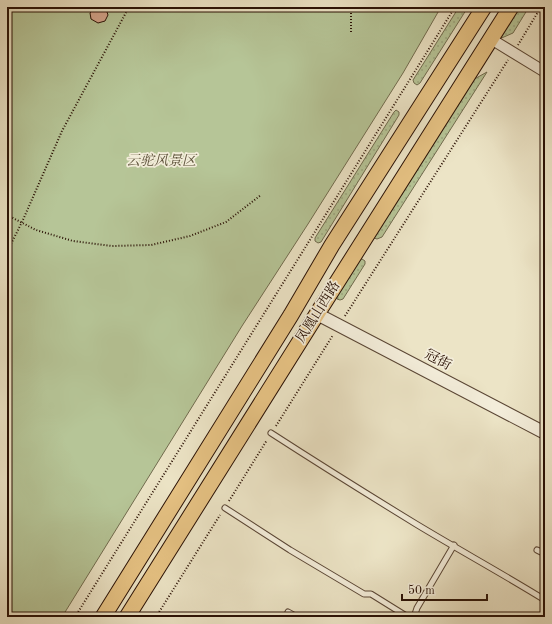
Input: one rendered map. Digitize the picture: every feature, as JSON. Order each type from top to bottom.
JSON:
[{"type":"main road","name":"凤凰山西路","points":[[103,617],[291,315],[332,245],[484,7]]},
{"type":"main road","name":"凤凰山西路","points":[[127,617],[316,314],[511,7]]},
{"type":"street","points":[[491,39],[545,72]]},
{"type":"street","name":"冠街","points":[[316,314],[545,433]]},
{"type":"lane","points":[[271,433],[417,524],[545,600]]},
{"type":"lane","points":[[225,508],[290,550],[364,594],[370,594],[408,617]]},
{"type":"lane","points":[[414,617],[417,608],[454,545]]},
{"type":"lane","points":[[537,550],[545,554]]},
{"type":"lane","points":[[288,612],[297,617]]},
{"type":"path","points":[[7,252],[22,222],[62,131],[129,7]]},
{"type":"path","points":[[351,7],[351,33]]},
{"type":"path","points":[[75,617],[456,7]]},
{"type":"path","points":[[156,617],[541,7]]},
{"type":"path","points":[[7,215],[36,230],[73,241],[112,246],[151,245],[190,236],[226,222],[261,195]]},
{"type":"green space","name":"云驼风景区","points":[[7,7],[441,7],[403,73],[242,326],[62,617],[7,617]]},
{"type":"green space","points":[[459,7],[468,7],[420,83],[417,85],[413,80]]},
{"type":"green space","points":[[518,7],[529,7],[513,33],[497,40]]},
{"type":"green space","points":[[487,72],[382,237],[377,239],[374,238],[469,82]]},
{"type":"green space","points":[[396,110],[399,112],[399,115],[321,242],[318,243],[315,241],[315,238]]},
{"type":"green space","points":[[362,259],[365,261],[365,264],[343,299],[337,299],[336,295],[359,260]]},
{"type":"building","points":[[95,7],[103,7],[106,9],[108,15],[105,21],[98,23],[91,19],[90,13]]}]
